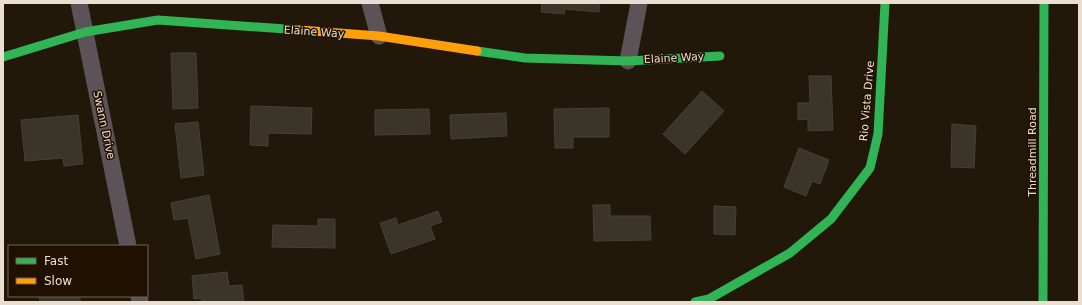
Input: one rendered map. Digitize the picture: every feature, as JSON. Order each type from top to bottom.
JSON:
[{"type":"street","name":"Swann Drive","points":[[79,3],[128,245]]},
{"type":"street","points":[[370,3],[379,36]]},
{"type":"street","name":"Elaine Way","points":[[628,61],[639,3]]},
{"type":"street","name":"Rio Vista Drive","points":[[695,302],[709,299],[790,253],[831,219],[870,168],[878,134],[886,3]]},
{"type":"street","name":"Threadmill Road","points":[[1044,3],[1044,302]]},
{"type":"street","name":"Elaine Way","points":[[3,56],[85,32],[158,20],[379,36],[525,58],[628,61],[720,56]]},
{"type":"building","points":[[542,3],[600,3],[599,12],[565,9],[564,14],[541,12]]},
{"type":"building","points":[[171,53],[196,53],[198,108],[173,109]]},
{"type":"building","points":[[809,76],[831,76],[833,130],[808,131],[808,119],[798,120],[798,103],[810,103]]},
{"type":"building","points":[[702,91],[724,111],[685,154],[663,134]]},
{"type":"building","points":[[251,106],[312,108],[311,134],[268,133],[268,146],[250,145]]},
{"type":"building","points":[[609,108],[609,137],[573,137],[573,148],[555,148],[554,109]]},
{"type":"building","points":[[429,109],[430,134],[375,135],[375,110]]},
{"type":"building","points":[[506,113],[507,136],[451,139],[450,115]]},
{"type":"building","points":[[78,115],[83,164],[64,166],[63,158],[25,161],[21,120]]},
{"type":"building","points":[[198,122],[204,175],[181,178],[175,124]]},
{"type":"building","points":[[952,124],[976,126],[974,168],[951,167]]},
{"type":"building","points":[[799,148],[829,160],[820,184],[812,181],[806,196],[784,187]]},
{"type":"building","points":[[209,195],[220,254],[196,259],[188,218],[174,220],[171,203]]},
{"type":"building","points":[[593,205],[610,205],[610,216],[650,216],[651,240],[594,241]]},
{"type":"building","points":[[714,206],[736,207],[735,235],[714,234]]},
{"type":"building","points":[[438,211],[442,222],[430,226],[435,239],[391,254],[380,223],[396,218],[398,225]]},
{"type":"building","points":[[318,219],[335,219],[335,248],[272,247],[273,225],[318,226]]},
{"type":"building","points":[[227,272],[229,286],[242,285],[244,302],[202,302],[201,298],[194,299],[192,276]]},
{"type":"building","points":[[39,297],[80,297],[80,302],[40,302]]},
{"type":"traffic: fast","points":[[695,302],[709,299],[790,253],[831,219],[870,168],[878,134],[885,3]]},
{"type":"traffic: fast","points":[[1043,302],[1044,3]]},
{"type":"traffic: fast","points":[[3,57],[85,32],[158,20],[300,30]]},
{"type":"traffic: fast","points":[[477,51],[525,58],[628,61],[720,56]]},
{"type":"traffic: slow","points":[[300,30],[379,36],[477,51]]}]
